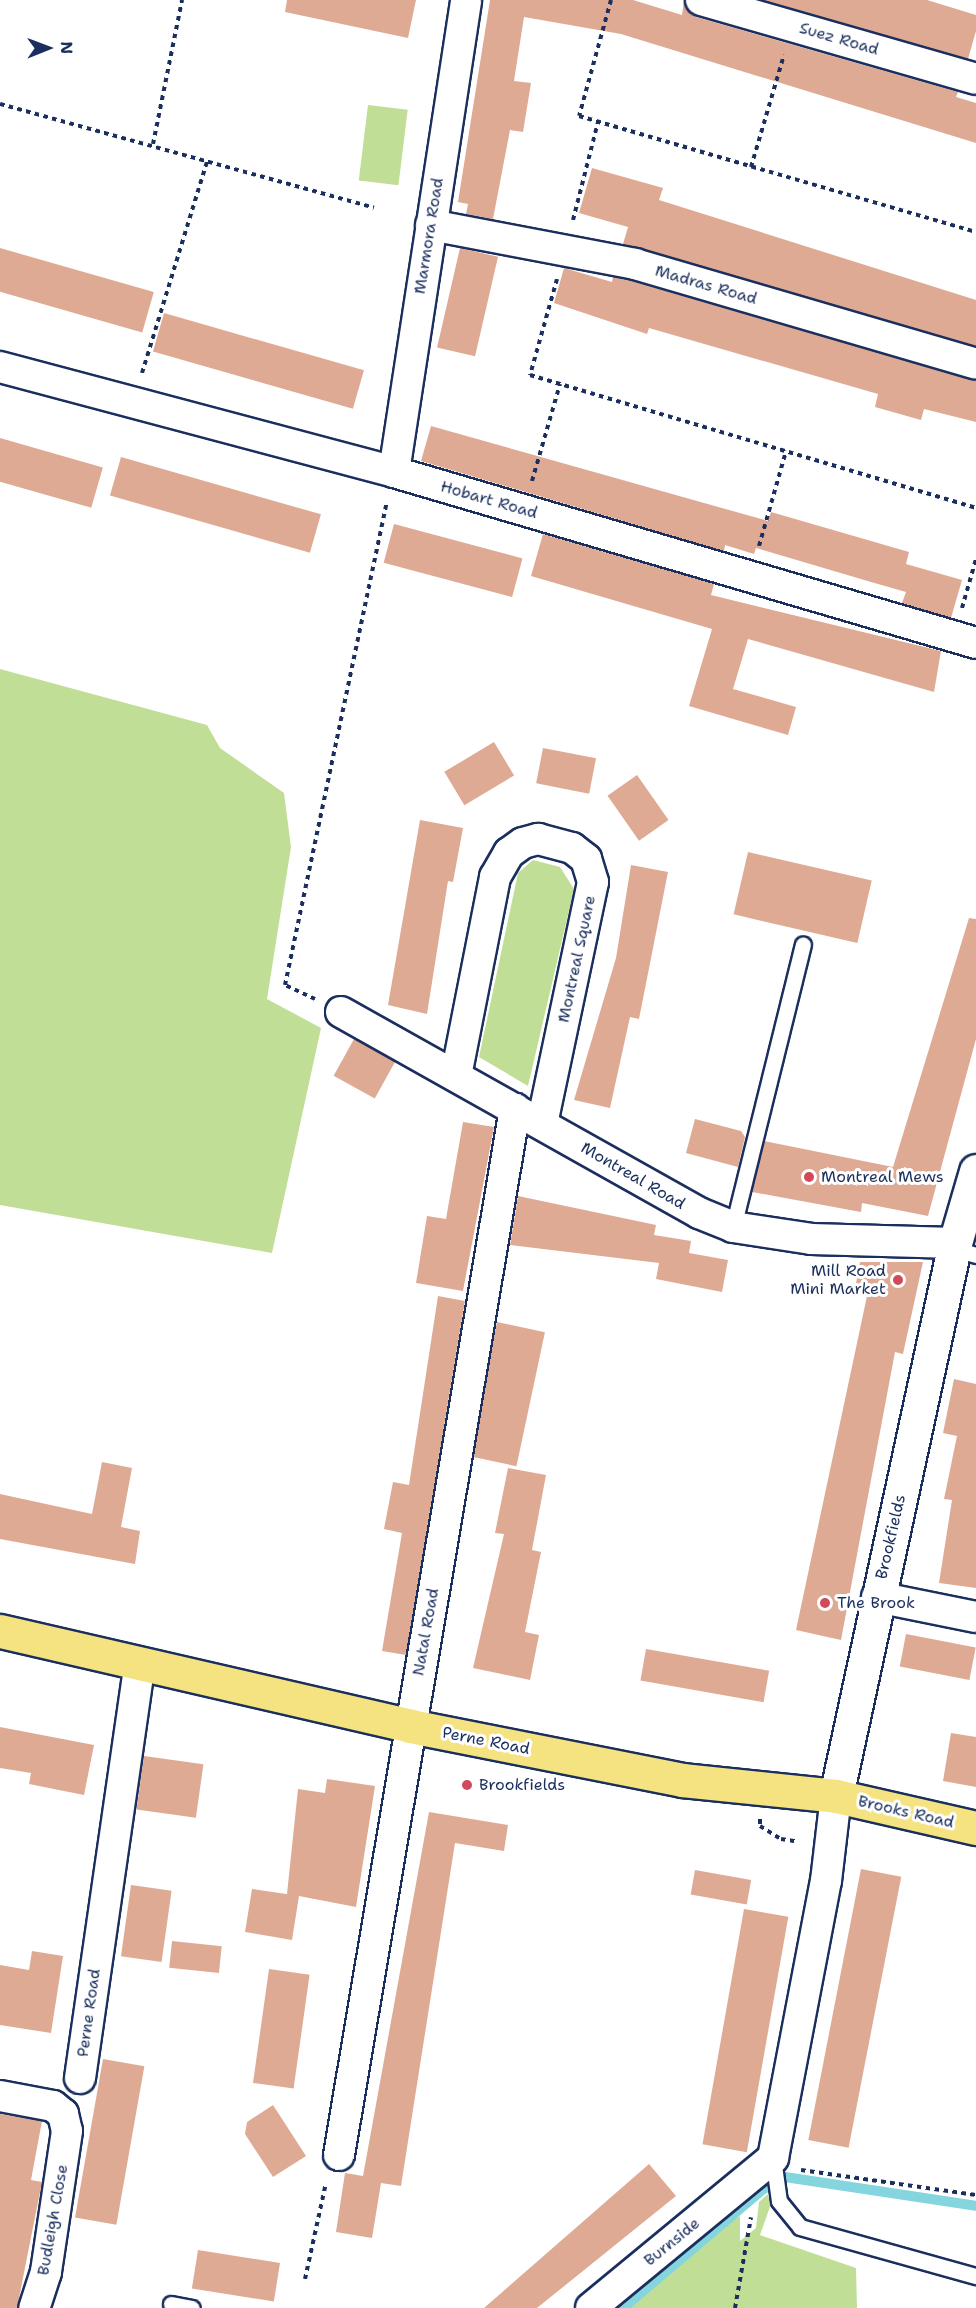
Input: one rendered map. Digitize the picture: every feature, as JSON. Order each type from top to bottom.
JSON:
[{"type":"main road","name":"Perne Road","points":[[0,1631],[410,1726],[682,1780],[836,1796]]},
{"type":"main road","name":"Brooks Road","points":[[836,1796],[976,1828]]},
{"type":"street","name":"Marmora Road","points":[[394,472],[466,0]]},
{"type":"street","name":"Suez Road","points":[[701,0],[976,79]]},
{"type":"street","name":"Madras Road","points":[[431,225],[635,264],[976,364]]},
{"type":"street","name":"Hobart Road","points":[[0,367],[394,472],[965,640]]},
{"type":"street","name":"Montreal Square","points":[[456,1076],[495,877],[508,853],[523,843],[538,838],[572,848],[586,859],[592,882],[542,1124]]},
{"type":"street","name":"Montreal Road","points":[[341,1012],[733,1227],[811,1239],[962,1249]]},
{"type":"street","name":"Natal Road","points":[[339,2155],[515,1109]]},
{"type":"street","name":"Brookfields","points":[[766,2171],[826,1881],[836,1796],[877,1597],[962,1249],[976,1171]]},
{"type":"street","points":[[877,1597],[976,1617]]},
{"type":"street","name":"Perne Road","points":[[80,2078],[140,1664]]},
{"type":"street","name":"Budleigh Close","points":[[0,2096],[53,2106],[63,2114],[68,2131],[46,2272],[34,2308]]},
{"type":"street","name":"Burnside","points":[[591,2308],[766,2171]]},
{"type":"lane","points":[[733,1227],[803,945]]},
{"type":"lane","points":[[766,2171],[778,2199],[800,2227],[976,2276]]},
{"type":"lane","points":[[171,2304],[192,2308]]},
{"type":"path","points":[[153,144],[182,0]]},
{"type":"path","points":[[611,0],[579,116],[976,232]]},
{"type":"path","points":[[752,167],[792,26]]},
{"type":"path","points":[[0,104],[208,159],[374,208]]},
{"type":"path","points":[[598,122],[530,375],[976,508]]},
{"type":"path","points":[[133,403],[208,159]]},
{"type":"path","points":[[523,510],[560,384]]},
{"type":"path","points":[[750,576],[786,451]]},
{"type":"path","points":[[341,1012],[285,984],[394,472]]},
{"type":"path","points":[[965,640],[976,559]]},
{"type":"path","points":[[305,2278],[319,2198],[339,2155]]},
{"type":"path","points":[[766,2171],[791,2168],[976,2195]]},
{"type":"path","points":[[735,2308],[750,2228]]},
{"type":"green space","points":[[368,105],[408,110],[398,185],[359,180]]},
{"type":"green space","points":[[0,669],[207,725],[220,748],[284,793],[291,847],[267,999],[321,1028],[272,1253],[0,1205]]},
{"type":"green space","points":[[533,860],[560,867],[574,889],[528,1086],[479,1057],[518,873]]},
{"type":"green space","points":[[768,2194],[771,2204],[760,2235],[856,2268],[857,2308],[609,2308],[664,2261],[740,2216],[740,2241],[756,2228],[759,2202]]},
{"type":"building","points":[[287,0],[416,0],[408,38],[285,12]]},
{"type":"building","points":[[490,0],[633,0],[682,15],[684,0],[696,17],[958,92],[956,97],[976,103],[976,143],[621,34],[524,17],[514,81],[531,83],[523,132],[510,130],[493,219],[466,214],[468,204],[458,202]]},
{"type":"building","points":[[763,0],[927,0],[976,15],[976,31],[968,59]]},
{"type":"building","points":[[592,168],[663,188],[659,200],[976,300],[976,346],[623,244],[628,227],[579,213]]},
{"type":"building","points":[[0,248],[154,292],[142,332],[0,292]]},
{"type":"building","points":[[460,248],[498,257],[475,356],[437,347]]},
{"type":"building","points":[[564,268],[612,282],[613,277],[631,281],[976,381],[976,422],[924,409],[921,420],[875,407],[878,394],[649,328],[647,334],[554,303]]},
{"type":"building","points":[[164,313],[364,370],[353,409],[153,351]]},
{"type":"building","points":[[431,426],[768,521],[771,512],[909,552],[906,564],[962,580],[951,618],[902,603],[906,592],[756,548],[754,554],[725,545],[724,551],[421,461]]},
{"type":"building","points":[[0,438],[103,467],[91,508],[0,482]]},
{"type":"building","points":[[121,457],[321,514],[310,553],[110,495]]},
{"type":"building","points":[[394,524],[522,558],[512,597],[384,563]]},
{"type":"building","points":[[543,534],[714,584],[711,595],[941,651],[934,692],[748,639],[733,689],[796,707],[788,735],[689,706],[712,629],[531,576]]},
{"type":"building","points":[[494,742],[514,775],[464,805],[444,772]]},
{"type":"building","points":[[543,748],[596,758],[589,794],[536,783]]},
{"type":"building","points":[[637,775],[669,820],[639,841],[608,796]]},
{"type":"building","points":[[420,820],[463,828],[453,882],[448,881],[427,1014],[388,1005]]},
{"type":"building","points":[[748,852],[872,881],[857,943],[734,914]]},
{"type":"building","points":[[631,865],[668,872],[639,1019],[630,1017],[610,1108],[574,1100],[616,958]]},
{"type":"building","points":[[969,918],[976,919],[976,1039],[928,1216],[862,1203],[861,1212],[752,1192],[764,1141],[893,1167]]},
{"type":"building","points":[[354,1039],[395,1062],[375,1099],[334,1076]]},
{"type":"building","points":[[695,1119],[741,1131],[745,1137],[738,1167],[686,1153]]},
{"type":"building","points":[[463,1122],[494,1127],[463,1291],[416,1283],[427,1216],[446,1219]]},
{"type":"building","points":[[518,1196],[656,1225],[654,1235],[691,1241],[689,1253],[728,1260],[722,1292],[656,1279],[659,1263],[510,1245]]},
{"type":"building","points":[[860,1262],[923,1262],[903,1354],[895,1352],[841,1640],[796,1630],[867,1296],[854,1294]]},
{"type":"building","points":[[438,1296],[465,1301],[406,1655],[382,1651],[402,1533],[384,1529],[393,1482],[409,1485]]},
{"type":"building","points":[[497,1322],[545,1332],[516,1466],[469,1456]]},
{"type":"building","points":[[954,1379],[976,1384],[976,1588],[939,1583],[952,1500],[944,1499],[957,1436],[943,1433]]},
{"type":"building","points":[[102,1462],[132,1468],[121,1527],[140,1531],[135,1564],[0,1539],[0,1494],[92,1514]]},
{"type":"building","points":[[508,1468],[546,1475],[532,1550],[541,1552],[525,1632],[539,1635],[530,1680],[473,1668],[504,1534],[495,1533]]},
{"type":"building","points":[[906,1634],[976,1648],[969,1680],[900,1666]]},
{"type":"building","points":[[646,1649],[769,1671],[764,1702],[640,1681]]},
{"type":"building","points":[[0,1727],[94,1745],[84,1795],[29,1784],[31,1773],[0,1768]]},
{"type":"building","points":[[951,1733],[976,1737],[976,1787],[943,1781]]},
{"type":"building","points":[[144,1756],[203,1764],[196,1818],[136,1809]]},
{"type":"building","points":[[327,1779],[375,1786],[356,1907],[299,1896],[292,1940],[245,1932],[252,1889],[293,1895],[287,1894],[298,1789],[325,1793]]},
{"type":"building","points":[[429,1812],[508,1825],[504,1851],[455,1843],[401,2186],[381,2183],[372,2238],[336,2232],[345,2173],[363,2176]]},
{"type":"building","points":[[861,1869],[901,1877],[849,2148],[808,2140]]},
{"type":"building","points":[[695,1870],[751,1880],[747,1905],[691,1895]]},
{"type":"building","points":[[131,1885],[172,1891],[162,1962],[121,1956]]},
{"type":"building","points":[[744,1909],[788,1917],[747,2152],[702,2144]]},
{"type":"building","points":[[172,1941],[222,1946],[219,1973],[169,1968]]},
{"type":"building","points":[[32,1951],[63,1956],[51,2033],[0,2025],[0,1965],[29,1970]]},
{"type":"building","points":[[269,1969],[310,1975],[294,2089],[253,2083]]},
{"type":"building","points":[[103,2059],[144,2066],[116,2225],[75,2218]]},
{"type":"building","points":[[273,2105],[306,2156],[273,2177],[245,2134],[247,2122]]},
{"type":"building","points":[[0,2114],[42,2121],[31,2180],[42,2182],[17,2308],[0,2308]]},
{"type":"building","points":[[649,2164],[676,2196],[537,2308],[484,2308]]},
{"type":"building","points":[[198,2250],[280,2263],[274,2302],[192,2289]]},
{"type":"waterway","points":[[623,2308],[762,2190],[785,2177],[976,2206]]},
{"type":"place","name":"Montreal Mews","points":[[809,1177]]},
{"type":"place","name":"Mill Road Mini Market","points":[[898,1280]]},
{"type":"place","name":"The Brook","points":[[825,1603]]},
{"type":"place","name":"Brookfields","points":[[467,1785]]}]
